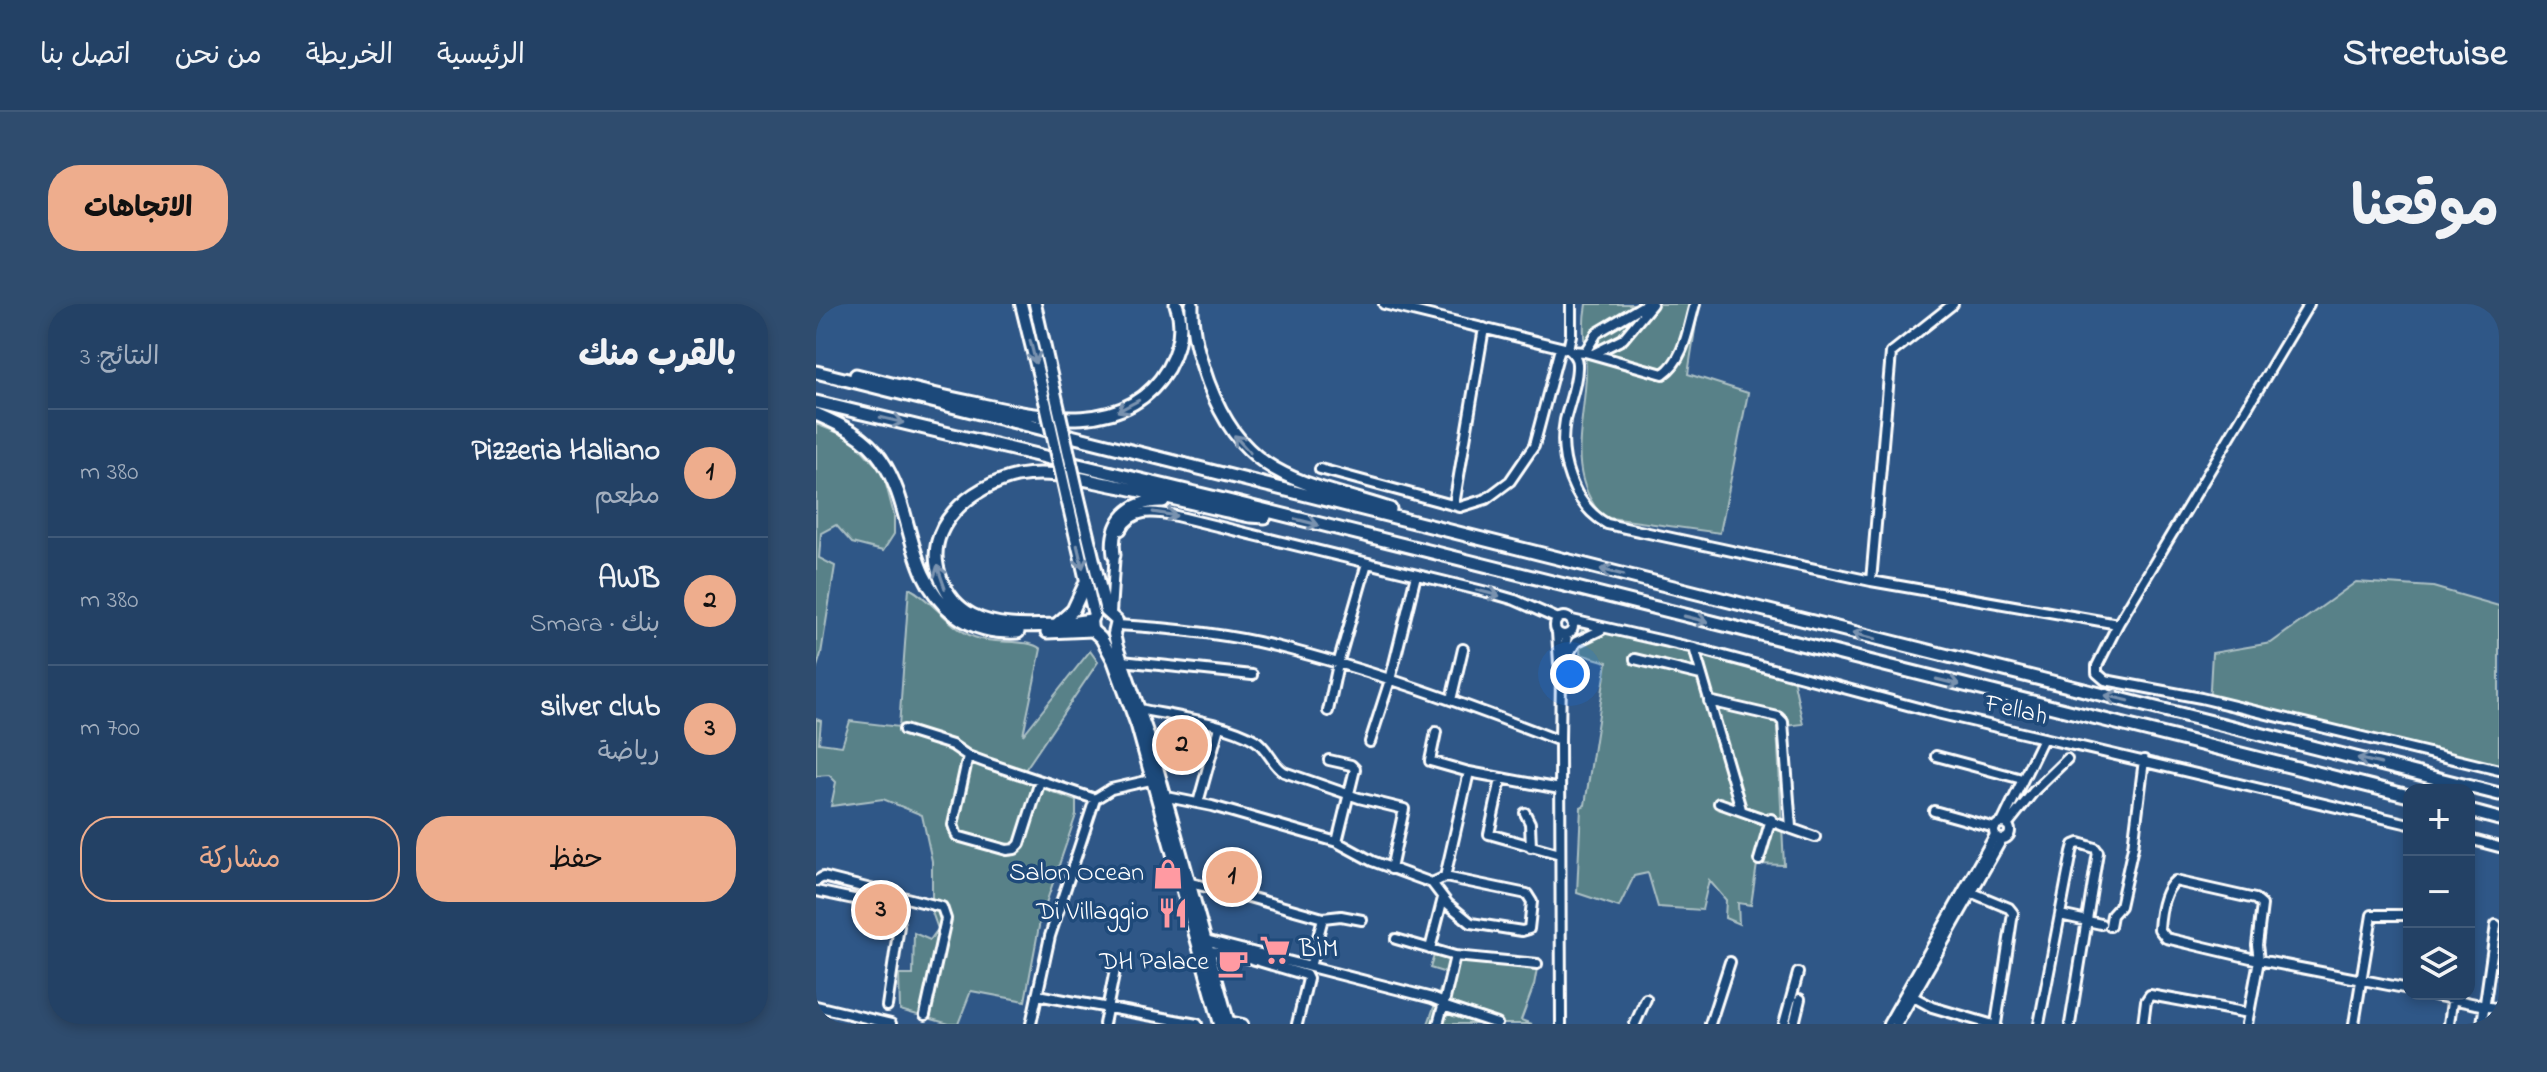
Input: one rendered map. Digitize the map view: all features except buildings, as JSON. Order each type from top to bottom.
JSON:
[{"type":"highway","points":[[816,370],[1037,416],[1062,419],[1099,417],[1133,404],[1147,394],[1165,373],[1179,339],[1180,318],[1176,304]]},
{"type":"highway","points":[[1192,304],[1196,346],[1217,405],[1233,434],[1256,457],[1284,475],[1481,539]]},
{"type":"highway","points":[[816,370],[2499,794]]},
{"type":"highway","points":[[816,402],[2403,795]]},
{"type":"highway","points":[[816,414],[858,435],[883,461],[898,494],[922,575],[944,606],[967,623],[997,632],[1099,621]]},
{"type":"highway","points":[[1099,621],[1010,625],[975,616],[956,604],[940,578],[936,555],[943,527],[953,512],[968,498],[995,482],[1031,474],[1068,476],[1250,516],[1282,516]]},
{"type":"highway","points":[[1114,555],[1114,531],[1119,519],[1129,509],[1151,500],[1184,500]]},
{"type":"highway","points":[[1056,625],[1073,610],[1086,582]]},
{"type":"highway","points":[[2475,813],[2499,819]]},
{"type":"main road","points":[[1021,304],[1073,497],[1099,621]]},
{"type":"main road","points":[[1035,304],[1055,392],[1086,582],[1156,778]]},
{"type":"main road","points":[[1099,621],[1116,630]]},
{"type":"main road","points":[[1099,621],[1116,630]]},
{"type":"main road","points":[[1116,630],[1122,661],[1139,709],[1224,1022]]},
{"type":"main road","points":[[1161,796],[1190,883],[1202,945]]},
{"type":"street","points":[[1384,304],[1663,374],[1671,368],[1682,349],[1695,304]]},
{"type":"street","points":[[1320,469],[1454,505],[1467,506],[1493,495],[1522,466],[1537,439],[1549,383],[1571,335],[1571,304]]},
{"type":"street","points":[[1588,353],[1623,339],[1649,304]]},
{"type":"street","points":[[1588,353],[1597,333],[1649,304]]},
{"type":"street","points":[[1871,581],[1891,353],[1953,304]]},
{"type":"street","points":[[2309,304],[2118,624],[2097,666],[2097,673],[2103,679],[2201,698],[2499,770]]},
{"type":"street","points":[[1454,505],[1484,328]]},
{"type":"street","points":[[1566,350],[1578,366],[1564,425],[1565,458],[1580,500],[1601,521],[1619,529],[1720,547],[1871,581],[2118,624]]},
{"type":"street","name":"Fellah","points":[[1114,555],[1123,525],[1143,513],[1157,512],[1515,600],[1558,619],[1565,617],[1694,648],[1855,692],[2403,823]]},
{"type":"street","points":[[1099,621],[1114,555]]},
{"type":"street","points":[[1328,711],[1367,563]]},
{"type":"street","points":[[1370,742],[1390,680],[1416,575]]},
{"type":"street","points":[[1558,619],[1555,625],[1562,671],[1561,1024]]},
{"type":"street","points":[[1562,671],[1572,620]]},
{"type":"street","points":[[1116,630],[1200,631],[1274,645],[1451,700],[1560,741]]},
{"type":"street","points":[[1562,671],[1576,642],[1601,630]]},
{"type":"street","name":"Fellah","points":[[1557,632],[1616,630]]},
{"type":"street","points":[[1694,648],[1741,809]]},
{"type":"street","points":[[1451,700],[1463,649]]},
{"type":"street","points":[[1635,659],[1701,675]]},
{"type":"street","points":[[1122,661],[1252,675]]},
{"type":"street","points":[[1709,701],[1778,717],[1783,722],[1791,827]]},
{"type":"street","points":[[1139,709],[1253,738],[1280,770],[1404,809],[1391,869]]},
{"type":"street","points":[[1198,803],[1219,727]]},
{"type":"street","points":[[904,730],[954,746],[968,756],[1095,799]]},
{"type":"street","points":[[1436,732],[1430,761],[1501,779],[1560,789]]},
{"type":"street","points":[[1897,1024],[1909,995],[1969,891],[2043,738]]},
{"type":"street","points":[[1337,842],[1360,755]]},
{"type":"street","points":[[968,756],[953,825],[957,836],[1007,850],[1015,849],[1020,844],[1040,781]]},
{"type":"street","points":[[1936,756],[2022,779]]},
{"type":"street","points":[[2000,830],[2025,800],[2067,759]]},
{"type":"street","points":[[1329,760],[1351,765],[1355,769]]},
{"type":"street","points":[[2060,915],[2106,925],[2120,906],[2133,847],[2144,760]]},
{"type":"street","points":[[1445,877],[1469,772]]},
{"type":"street","points":[[1031,1024],[1050,936],[1095,799],[1111,789],[1156,778]]},
{"type":"street","points":[[1501,779],[1489,834],[1560,854]]},
{"type":"street","points":[[1161,796],[1198,803],[1337,842],[1391,869],[1432,883],[1445,901],[1466,920],[1522,931],[1529,929],[1532,902],[1527,894],[1445,877],[1432,883]]},
{"type":"street","points":[[1719,803],[1815,837]]},
{"type":"street","points":[[1934,811],[2000,830]]},
{"type":"street","points":[[1525,813],[1530,823],[1531,847]]},
{"type":"street","points":[[1759,860],[1771,819]]},
{"type":"street","points":[[2475,841],[2499,847]]},
{"type":"street","points":[[2039,1024],[2072,849],[2076,844],[2084,844],[2098,852],[2070,1024]]},
{"type":"street","points":[[816,881],[823,877],[942,907],[946,922],[925,1015]]},
{"type":"street","points":[[2247,1024],[2259,960],[2257,945],[2262,905],[2238,894],[2175,881],[2169,885],[2159,923],[2159,929],[2166,938],[2259,960],[2403,988]]},
{"type":"street","points":[[1190,883],[1323,918],[1341,916],[1362,920]]},
{"type":"street","points":[[816,891],[891,907],[897,912],[899,926],[887,1006]]},
{"type":"street","points":[[1909,995],[1932,1007],[1993,1024],[2013,913],[2009,908],[1969,891]]},
{"type":"street","points":[[1430,949],[1445,901]]},
{"type":"street","points":[[2354,1024],[2372,915],[2403,915]]},
{"type":"street","points":[[1310,967],[1323,918]]},
{"type":"street","points":[[2482,1024],[2496,925]]},
{"type":"street","points":[[1396,939],[1455,956],[1537,964]]},
{"type":"street","points":[[1202,945],[1310,967],[1444,1004],[1497,1024]]},
{"type":"street","points":[[1202,945],[1306,975],[1308,979],[1297,1024]]},
{"type":"street","points":[[1438,1024],[1455,956]]},
{"type":"street","points":[[1710,1024],[1730,962]]},
{"type":"street","points":[[1104,1024],[1115,970]]},
{"type":"street","points":[[1784,1024],[1798,973]]},
{"type":"street","points":[[1037,995],[1197,1024]]},
{"type":"street","points":[[1888,1024],[1909,995]]},
{"type":"street","points":[[2143,1024],[2146,1001],[2150,995],[2249,1013]]},
{"type":"street","points":[[1635,1024],[1646,999]]},
{"type":"street","points":[[1794,1024],[1800,999]]},
{"type":"street","points":[[2449,1024],[2453,1000]]},
{"type":"street","points":[[2465,1000],[2499,1009]]},
{"type":"street","points":[[816,1006],[891,1024]]},
{"type":"street","points":[[1224,1022],[1243,1024]]},
{"type":"green space","points":[[1586,304],[1699,304],[1688,374],[1748,393],[1720,533],[1603,517],[1591,500],[1580,466],[1586,373]]},
{"type":"green space","points":[[816,424],[851,438],[883,473],[894,515],[894,534],[883,551],[852,543],[836,525],[821,533],[819,558],[835,566],[816,670]]},
{"type":"green space","points":[[2356,582],[2433,587],[2499,606],[2499,773],[2209,706],[2212,653],[2271,643]]},
{"type":"green space","points":[[909,588],[965,633],[991,641],[1028,644],[1041,649],[1023,735],[1090,651],[1098,662],[1021,776],[1037,786],[1076,801],[1076,815],[1040,921],[1025,1001],[971,991],[958,1024],[900,1010],[899,975],[913,975],[914,933],[930,940],[938,929],[932,912],[932,861],[922,815],[883,799],[831,806],[836,782],[829,775],[816,776],[816,719],[821,721],[819,743],[842,746],[850,721],[899,727]]},
{"type":"green space","points":[[1582,622],[1694,648],[1793,678],[1803,724],[1777,727],[1784,865],[1757,864],[1751,905],[1738,903],[1739,924],[1725,918],[1726,900],[1709,880],[1702,910],[1658,907],[1648,873],[1634,876],[1619,907],[1577,893],[1581,807],[1585,805],[1607,662],[1580,654]]},
{"type":"green space","points":[[1437,946],[1459,954],[1539,958],[1534,985],[1521,1020],[1532,1024],[1428,1024],[1446,973],[1430,968]]},
{"type":"place","name":"AWB","points":[[1182,745]]},
{"type":"place","name":"Salon Ocean","points":[[1168,874]]},
{"type":"place","name":"Pizzeria Haliano","points":[[1232,877]]},
{"type":"place","name":"silver club","points":[[881,910]]},
{"type":"place","name":"Di Villaggio","points":[[1173,913]]},
{"type":"place","name":"BİM","points":[[1275,950]]},
{"type":"place","name":"DH Palace","points":[[1233,963]]}]
